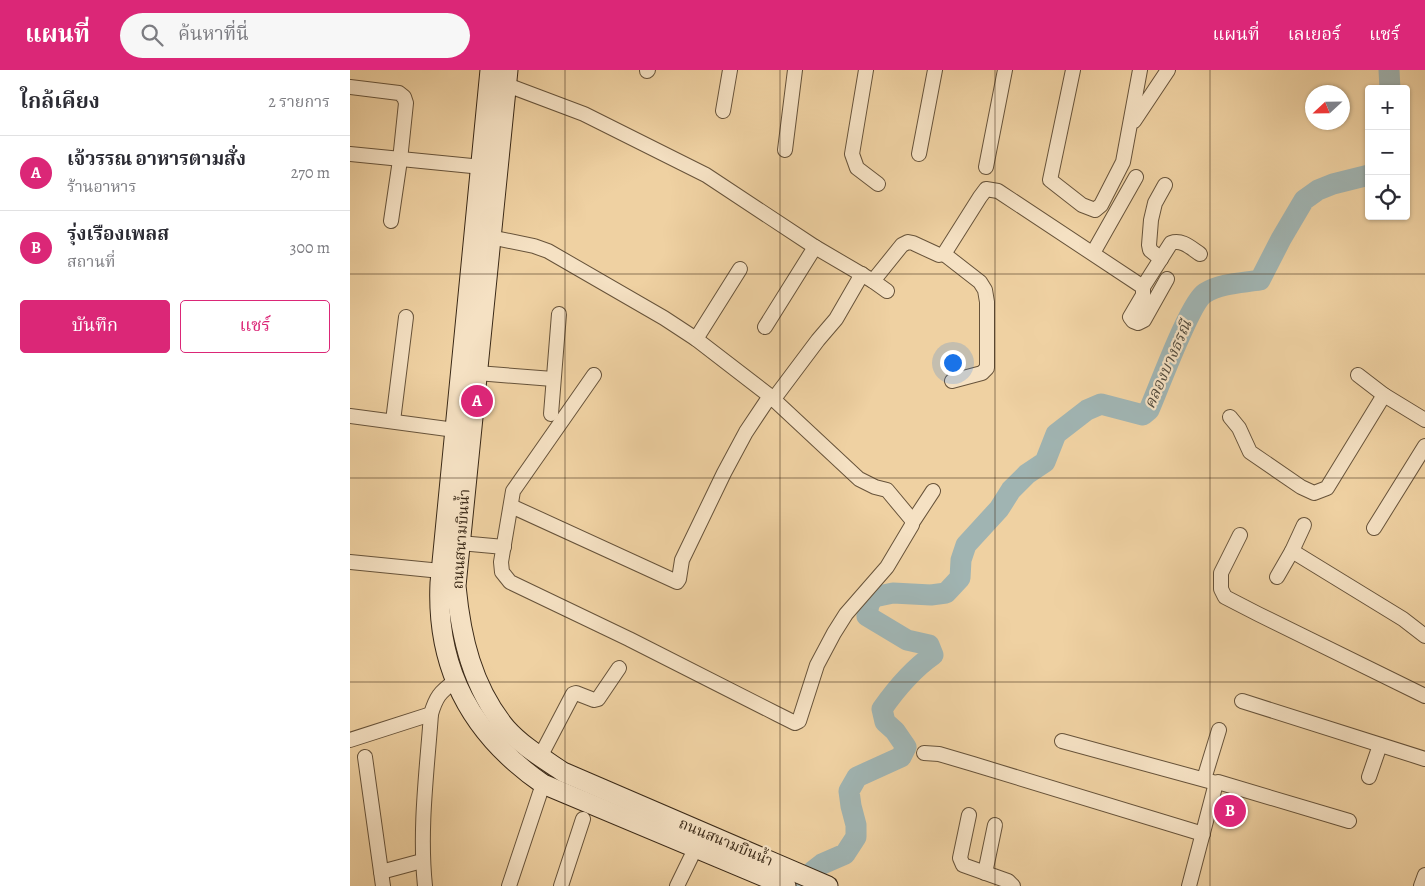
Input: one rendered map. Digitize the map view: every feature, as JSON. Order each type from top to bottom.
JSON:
[{"type":"main road","name":"ถนนสนามบินน้ำ","points":[[490,70],[439,597],[440,623],[454,682],[475,717],[499,748],[522,769],[543,784],[696,848],[787,880],[824,884]]},
{"type":"main road","name":"ถนนสนามบินน้ำ","points":[[507,78],[456,586],[459,621],[469,662],[485,699],[507,729],[540,757],[563,772],[787,880]]},
{"type":"street","points":[[723,111],[730,70]]},
{"type":"street","points":[[784,150],[795,70]]},
{"type":"street","points":[[866,70],[852,154],[857,168],[878,184]]},
{"type":"street","points":[[919,154],[936,70]]},
{"type":"street","points":[[986,167],[1005,70]]},
{"type":"street","points":[[1074,70],[1050,180],[1055,186],[1082,205],[1095,210],[1101,205],[1123,162],[1140,70]]},
{"type":"street","points":[[1130,127],[1168,70]]},
{"type":"street","points":[[507,78],[706,175],[815,247],[887,291]]},
{"type":"street","points":[[350,87],[399,93],[404,97],[406,103],[391,221]]},
{"type":"street","points":[[350,154],[482,167]]},
{"type":"street","points":[[1093,254],[1136,177]]},
{"type":"street","points":[[1161,259],[1150,250],[1148,245],[1155,203],[1166,185]]},
{"type":"street","points":[[944,254],[986,189],[998,190],[1143,287]]},
{"type":"street","points":[[490,237],[534,246],[548,251],[664,318],[696,339],[772,398],[859,478],[875,487],[887,490],[896,499],[912,523]]},
{"type":"street","points":[[511,506],[677,582],[682,560],[746,432],[868,278],[902,245],[908,242],[939,255],[944,254],[980,282],[985,290],[987,302],[987,368],[982,373],[952,381]]},
{"type":"street","points":[[1167,279],[1144,320],[1138,323],[1133,321],[1130,317],[1143,294],[1143,287],[1171,243],[1181,242],[1200,254]]},
{"type":"street","points":[[765,327],[815,247]]},
{"type":"street","points":[[696,339],[740,269]]},
{"type":"street","points":[[552,414],[559,314]]},
{"type":"street","points":[[393,421],[406,317]]},
{"type":"street","points":[[478,373],[553,379]]},
{"type":"street","points":[[594,375],[513,491],[501,562],[502,572],[510,582],[629,639],[795,723],[798,722],[817,665],[843,618],[887,567],[933,491]]},
{"type":"street","points":[[1358,375],[1384,396],[1425,420]]},
{"type":"street","points":[[1230,417],[1239,428],[1250,452],[1301,487],[1314,493],[1327,488],[1384,396]]},
{"type":"street","points":[[350,416],[455,430]]},
{"type":"street","points":[[1374,528],[1425,446]]},
{"type":"street","points":[[1277,577],[1292,552],[1304,525]]},
{"type":"street","points":[[1240,535],[1221,573],[1221,589],[1225,597],[1425,696]]},
{"type":"street","points":[[460,543],[504,547]]},
{"type":"street","points":[[1292,552],[1404,619],[1425,636]]},
{"type":"street","points":[[350,562],[441,571]]},
{"type":"street","points":[[540,757],[573,694],[576,693],[594,700],[598,698],[619,668]]},
{"type":"street","points":[[424,886],[422,861],[431,714],[435,700],[441,691],[454,682]]},
{"type":"street","points":[[1242,702],[1425,760]]},
{"type":"street","points":[[350,740],[431,714]]},
{"type":"street","points":[[1188,886],[1202,834],[1219,730]]},
{"type":"street","points":[[1062,741],[1218,782],[1349,821]]},
{"type":"street","points":[[1370,776],[1380,745]]},
{"type":"street","points":[[924,753],[939,754],[982,766],[1202,834]]},
{"type":"street","points":[[365,757],[383,886]]},
{"type":"street","points":[[509,886],[543,784]]},
{"type":"street","points":[[969,815],[960,858],[963,865],[1008,881],[1013,886]]},
{"type":"street","points":[[561,886],[583,819]]},
{"type":"street","points":[[985,873],[994,825]]},
{"type":"street","points":[[677,886],[696,848]]},
{"type":"street","points":[[381,872],[422,861]]},
{"type":"street","points":[[1421,886],[1425,875]]},
{"type":"waterway","name":"คลองบางธรณี","points":[[1389,70],[1390,85]]},
{"type":"waterway","name":"คลองบางธรณี","points":[[806,886],[813,871],[822,864],[845,854],[856,837],[856,825],[849,791],[857,777],[901,757],[906,747],[895,731],[885,722],[882,709],[905,680],[933,655],[929,645],[907,640],[867,616],[869,604],[874,597],[893,593],[931,595],[946,593],[960,578],[961,560],[966,545],[999,509],[1011,490],[1027,474],[1045,462],[1056,434],[1087,410],[1101,404],[1143,415],[1149,410],[1191,312],[1205,293],[1225,285],[1260,280],[1304,200],[1318,190],[1333,184],[1365,176]]},
{"type":"place","name":"เจ้วรรณ อาหารตามสั่ง","points":[[477,401]]},
{"type":"place","name":"รุ่งเรืองเพลส","points":[[1230,811]]}]
